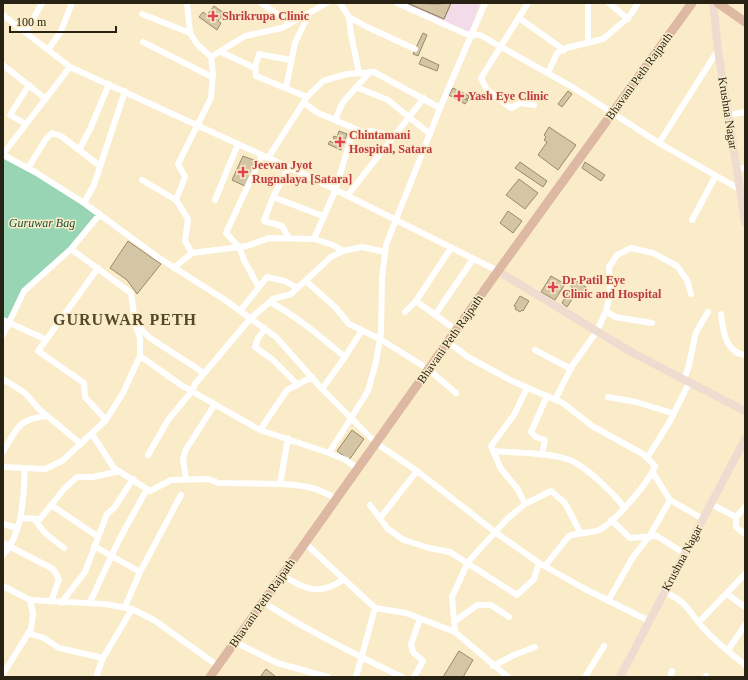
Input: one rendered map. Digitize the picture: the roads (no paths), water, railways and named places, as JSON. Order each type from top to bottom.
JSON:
[{"type":"main road","name":"Bhavani Peth Rajpath","points":[[210,677],[498,271],[692,3]]},
{"type":"main road","name":"Krushna Nagar","points":[[712,3],[728,116],[741,169],[745,222]]},
{"type":"main road","points":[[718,3],[745,22]]},
{"type":"main road","points":[[498,271],[631,352],[686,382],[745,411]]},
{"type":"main road","name":"Krushna Nagar","points":[[620,677],[745,439]]},
{"type":"street","points":[[26,32],[42,3]]},
{"type":"street","points":[[48,50],[61,31],[72,3]]},
{"type":"street","points":[[176,200],[185,177],[178,164],[211,98],[211,57],[197,44],[190,33],[187,3]]},
{"type":"street","points":[[261,3],[291,24]]},
{"type":"street","points":[[313,3],[317,9]]},
{"type":"street","points":[[211,57],[245,36],[282,28],[310,14],[327,3]]},
{"type":"street","points":[[340,3],[349,17],[415,49]]},
{"type":"street","points":[[397,3],[466,34],[480,35],[548,72],[659,143],[742,192]]},
{"type":"street","points":[[329,453],[368,391],[376,362],[380,339],[382,278],[386,245],[440,108],[485,3]]},
{"type":"street","points":[[528,3],[502,47],[481,78],[487,90],[511,108],[521,103],[534,105]]},
{"type":"street","points":[[588,3],[588,43]]},
{"type":"street","points":[[609,3],[628,19]]},
{"type":"street","points":[[548,72],[557,53],[603,39],[628,19],[638,3]]},
{"type":"street","points":[[3,14],[70,66],[289,167],[498,271]]},
{"type":"street","points":[[142,14],[190,33]]},
{"type":"street","points":[[286,88],[290,60],[295,43],[310,14]]},
{"type":"street","points":[[349,17],[350,34],[359,73]]},
{"type":"street","points":[[519,18],[564,50]]},
{"type":"street","points":[[143,42],[212,77]]},
{"type":"street","points":[[659,143],[718,50]]},
{"type":"street","points":[[221,52],[255,68]]},
{"type":"street","points":[[290,60],[259,54],[255,68],[256,76],[308,97]]},
{"type":"street","points":[[3,65],[46,99]]},
{"type":"street","points":[[70,66],[3,155],[28,168],[84,203],[174,268],[265,329],[276,338],[350,418],[376,443],[417,471],[495,532],[539,563],[608,602],[649,621]]},
{"type":"street","points":[[335,120],[343,102],[370,72]]},
{"type":"street","points":[[258,286],[244,260],[240,247],[226,233],[265,156],[308,97],[323,81],[347,74],[374,72],[440,108]]},
{"type":"street","points":[[79,150],[91,127],[108,84]]},
{"type":"street","points":[[26,124],[10,114],[29,85]]},
{"type":"street","points":[[356,87],[388,100],[430,134]]},
{"type":"street","points":[[84,203],[94,185],[124,91]]},
{"type":"street","points":[[347,196],[424,98]]},
{"type":"street","points":[[304,103],[318,113],[363,132],[373,131],[393,138]]},
{"type":"street","points":[[728,116],[745,112]]},
{"type":"street","points":[[314,239],[335,191],[354,128]]},
{"type":"street","points":[[28,168],[46,139],[52,134],[61,136],[100,166]]},
{"type":"street","points":[[215,200],[238,144]]},
{"type":"street","points":[[289,167],[273,197],[264,221],[282,226],[289,238]]},
{"type":"street","points":[[692,220],[715,177]]},
{"type":"street","points":[[142,180],[176,200],[188,219],[185,241],[192,253]]},
{"type":"street","points":[[273,197],[323,216]]},
{"type":"street","points":[[3,335],[24,291],[71,249],[100,214]]},
{"type":"street","points":[[174,268],[192,253],[240,247],[269,238],[314,239],[332,245],[343,251]]},
{"type":"street","points":[[148,455],[168,420],[192,391],[195,384],[250,318],[273,299],[291,294],[331,257],[343,251],[362,247],[385,252]]},
{"type":"street","points":[[405,312],[416,301],[451,248]]},
{"type":"street","points":[[555,400],[571,369],[597,331],[606,311],[610,295],[609,267],[617,255],[631,248],[653,253],[677,266],[687,280],[691,294]]},
{"type":"street","points":[[3,467],[45,469],[62,462],[106,420],[123,393],[140,356],[140,338],[135,323],[132,293],[71,249]]},
{"type":"street","points":[[435,315],[473,259]]},
{"type":"street","points":[[98,268],[45,339],[38,351],[84,383],[84,397],[106,420]]},
{"type":"street","points":[[240,311],[258,286],[267,278],[285,281],[297,288]]},
{"type":"street","points":[[306,281],[336,308],[349,324],[380,339],[428,369],[456,393]]},
{"type":"street","points":[[416,301],[456,330]]},
{"type":"street","points":[[270,302],[289,312],[306,324],[345,357]]},
{"type":"street","points":[[606,311],[616,318],[652,323]]},
{"type":"street","points":[[647,458],[669,423],[686,382],[696,332],[708,312]]},
{"type":"street","points":[[721,314],[723,334],[730,347],[739,354],[745,355]]},
{"type":"street","points":[[3,320],[45,339]]},
{"type":"street","points":[[135,323],[150,338],[204,373]]},
{"type":"street","points":[[265,329],[258,338],[255,347],[272,360],[298,385]]},
{"type":"street","points":[[322,388],[345,357],[362,330]]},
{"type":"street","points":[[448,342],[475,360],[512,381],[563,403],[592,426],[643,454],[655,466],[652,473],[625,508],[599,530],[580,532],[569,536],[545,566]]},
{"type":"street","points":[[535,350],[571,369]]},
{"type":"street","points":[[140,356],[192,391],[260,430],[288,438],[329,453],[346,460],[358,469]]},
{"type":"street","points":[[260,430],[287,390],[312,377]]},
{"type":"street","points":[[3,379],[25,393],[48,416],[81,444]]},
{"type":"street","points":[[525,504],[517,488],[500,469],[492,446],[514,415],[527,388]]},
{"type":"street","points":[[542,456],[545,440],[536,437],[531,432],[547,396]]},
{"type":"street","points":[[608,397],[636,402],[672,413]]},
{"type":"street","points":[[186,479],[183,460],[185,451],[215,404]]},
{"type":"street","points":[[3,452],[20,424],[34,417],[48,416]]},
{"type":"street","points":[[92,434],[114,468],[150,491],[171,480],[209,478],[218,483],[305,485],[326,492],[336,499]]},
{"type":"street","points":[[280,484],[288,438]]},
{"type":"street","points":[[493,451],[560,458],[580,466],[616,497],[625,508]]},
{"type":"street","points":[[3,555],[10,547],[22,518],[25,468]]},
{"type":"street","points":[[22,518],[40,519],[77,477],[93,477],[119,470]]},
{"type":"street","points":[[380,518],[417,471]]},
{"type":"street","points":[[652,473],[670,500],[703,520]]},
{"type":"street","points":[[61,603],[84,572],[106,514],[114,508],[133,480]]},
{"type":"street","points":[[90,602],[147,489]]},
{"type":"street","points":[[455,632],[452,597],[468,562],[495,532],[525,504],[551,491],[565,503],[580,532]]},
{"type":"street","points":[[125,607],[140,572],[181,495]]},
{"type":"street","points":[[608,602],[633,557],[649,537],[670,500]]},
{"type":"street","points":[[711,504],[736,517]]},
{"type":"street","points":[[51,505],[98,536]]},
{"type":"street","points":[[370,505],[388,529],[404,540],[429,548],[450,552],[468,562],[517,595],[534,579],[539,563]]},
{"type":"street","points":[[745,506],[736,517],[736,527],[745,534]]},
{"type":"street","points":[[34,519],[44,533],[64,548]]},
{"type":"street","points":[[611,520],[630,538],[657,536],[685,554]]},
{"type":"street","points":[[3,524],[17,528]]},
{"type":"street","points":[[3,543],[53,569],[59,579],[51,602]]},
{"type":"street","points":[[305,543],[375,608],[406,614],[455,632],[493,666],[508,677]]},
{"type":"street","points":[[94,546],[140,572]]},
{"type":"street","points":[[699,622],[745,574]]},
{"type":"street","points":[[282,575],[293,583],[317,591],[326,590],[344,579]]},
{"type":"street","points":[[3,586],[30,600],[61,603],[90,602],[132,609],[154,620],[218,666]]},
{"type":"street","points":[[665,592],[679,598],[706,631],[745,665]]},
{"type":"street","points":[[727,594],[745,607]]},
{"type":"street","points":[[3,674],[28,633],[33,613],[30,600]]},
{"type":"street","points":[[263,602],[296,623],[391,675],[402,677]]},
{"type":"street","points":[[454,622],[477,604],[491,605],[509,617]]},
{"type":"street","points":[[357,676],[375,608]]},
{"type":"street","points":[[96,677],[103,658],[132,609]]},
{"type":"street","points":[[414,677],[423,661],[413,652],[411,644],[420,619]]},
{"type":"street","points":[[728,650],[745,625]]},
{"type":"street","points":[[28,633],[44,638],[59,648],[103,658]]},
{"type":"street","points":[[235,642],[276,663],[328,677]]},
{"type":"street","points":[[585,677],[604,646]]},
{"type":"street","points":[[493,666],[514,654],[535,647]]},
{"type":"place","name":"Shrikrupa Clinic","points":[[213,16]]},
{"type":"place","name":"Yash Eye Clinic","points":[[459,96]]},
{"type":"place","name":"Chintamani Hospital, Satara","points":[[340,142]]},
{"type":"place","name":"Jeevan Jyot Rugnalaya [Satara]","points":[[243,172]]},
{"type":"place","name":"Dr Patil Eye Clinic and Hospital","points":[[553,287]]},
{"type":"district","name":"GURUWAR PETH","points":[[125,319]]},
{"type":"park label","name":"Guruwar Bag","points":[[42,223]]}]
